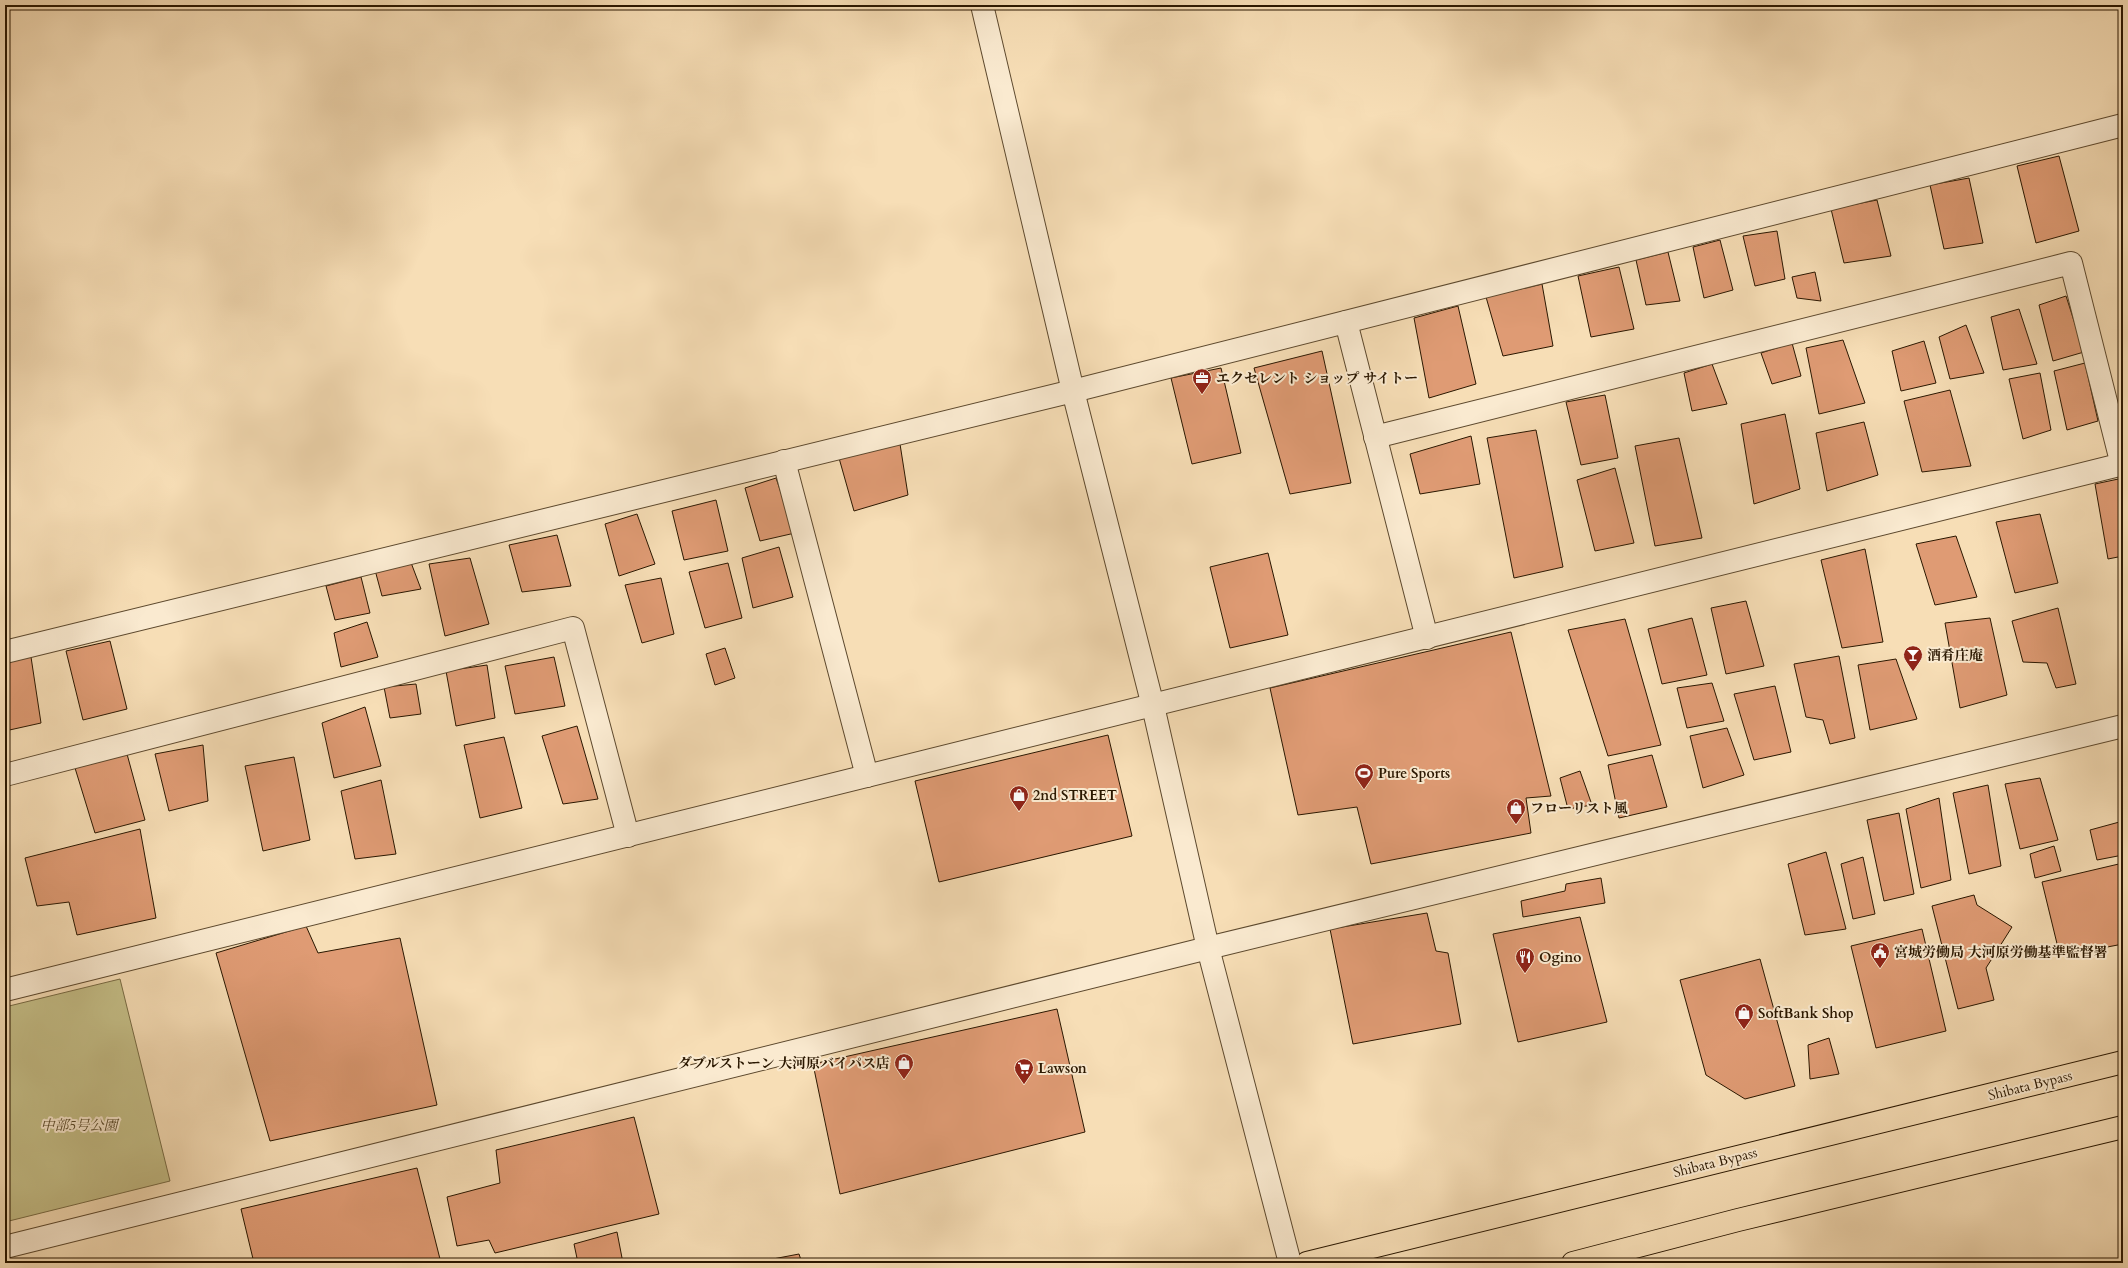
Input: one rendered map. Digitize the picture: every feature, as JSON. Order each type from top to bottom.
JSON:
[{"type":"highway","name":"Shibata Bypass","points":[[1307,1263],[2123,1062]]},
{"type":"highway","points":[[1572,1263],[1738,1220],[2123,1127]]},
{"type":"street","points":[[982,5],[1073,391],[1153,706],[1208,948],[1290,1263]]},
{"type":"street","points":[[5,652],[1073,391],[2123,125]]},
{"type":"street","points":[[5,990],[2122,465],[2071,263],[1375,437]]},
{"type":"street","points":[[1346,322],[1427,638]]},
{"type":"street","points":[[784,461],[866,776]]},
{"type":"street","points":[[5,775],[573,628],[628,836]]},
{"type":"street","points":[[5,1247],[1208,948],[2123,726]]},
{"type":"green space","name":"中部5号公園","points":[[120,979],[170,1181],[5,1222],[5,1007]]},
{"type":"building","points":[[2059,156],[2079,231],[2036,243],[2017,166]]},
{"type":"building","points":[[1969,178],[1983,243],[1944,249],[1930,185]]},
{"type":"building","points":[[1877,200],[1891,256],[1844,263],[1831,209]]},
{"type":"building","points":[[1777,231],[1785,279],[1755,286],[1743,236]]},
{"type":"building","points":[[1720,240],[1733,290],[1704,298],[1693,247]]},
{"type":"building","points":[[1668,252],[1680,301],[1646,305],[1636,260]]},
{"type":"building","points":[[1619,267],[1634,329],[1591,337],[1578,276]]},
{"type":"building","points":[[1815,272],[1821,301],[1797,298],[1792,277]]},
{"type":"building","points":[[1542,284],[1553,346],[1503,356],[1486,297]]},
{"type":"building","points":[[2066,296],[2084,352],[2053,361],[2039,305]]},
{"type":"building","points":[[1458,306],[1476,384],[1429,398],[1414,318]]},
{"type":"building","points":[[2019,309],[2037,364],[2003,370],[1991,317]]},
{"type":"building","points":[[1966,325],[1984,373],[1950,379],[1939,337]]},
{"type":"building","points":[[1843,340],[1865,403],[1819,414],[1806,348]]},
{"type":"building","points":[[1924,341],[1936,383],[1901,391],[1892,351]]},
{"type":"building","points":[[1792,343],[1801,376],[1772,384],[1761,353]]},
{"type":"building","points":[[1322,351],[1351,483],[1290,494],[1254,368]]},
{"type":"building","points":[[2085,363],[2098,421],[2067,430],[2054,371]]},
{"type":"building","points":[[1712,364],[1727,404],[1692,411],[1684,373]]},
{"type":"building","points":[[1221,368],[1241,453],[1192,464],[1171,378]]},
{"type":"building","points":[[2040,373],[2051,430],[2023,439],[2009,379]]},
{"type":"building","points":[[1950,390],[1971,466],[1922,472],[1904,401]]},
{"type":"building","points":[[1605,395],[1618,458],[1581,465],[1566,402]]},
{"type":"building","points":[[1785,414],[1800,489],[1754,504],[1741,424]]},
{"type":"building","points":[[1864,422],[1878,475],[1827,491],[1816,433]]},
{"type":"building","points":[[1536,430],[1563,567],[1514,578],[1487,438]]},
{"type":"building","points":[[1471,436],[1480,484],[1420,494],[1410,454]]},
{"type":"building","points":[[1679,438],[1702,538],[1655,546],[1635,446]]},
{"type":"building","points":[[900,444],[908,495],[854,511],[839,458]]},
{"type":"building","points":[[1615,468],[1634,543],[1595,551],[1577,480]]},
{"type":"building","points":[[776,478],[795,533],[760,541],[745,488]]},
{"type":"building","points":[[2123,478],[2123,556],[2108,559],[2095,484]]},
{"type":"building","points":[[716,500],[728,551],[684,560],[672,511]]},
{"type":"building","points":[[637,514],[655,564],[619,576],[605,524]]},
{"type":"building","points":[[2040,514],[2058,583],[2015,593],[1996,522]]},
{"type":"building","points":[[557,535],[571,586],[522,592],[509,545]]},
{"type":"building","points":[[1956,536],[1977,597],[1935,605],[1916,544]]},
{"type":"building","points":[[779,547],[793,597],[753,608],[742,558]]},
{"type":"building","points":[[1865,549],[1883,642],[1842,648],[1821,560]]},
{"type":"building","points":[[1268,553],[1288,635],[1230,648],[1210,567]]},
{"type":"building","points":[[470,558],[489,624],[445,636],[429,564]]},
{"type":"building","points":[[410,560],[421,589],[382,596],[375,570]]},
{"type":"building","points":[[728,563],[742,618],[705,628],[689,572]]},
{"type":"building","points":[[361,577],[370,613],[335,620],[326,586]]},
{"type":"building","points":[[661,578],[674,634],[642,643],[625,585]]},
{"type":"building","points":[[1746,601],[1764,666],[1726,674],[1711,608]]},
{"type":"building","points":[[2058,608],[2076,684],[2056,688],[2047,663],[2023,662],[2012,621]]},
{"type":"building","points":[[1692,618],[1707,675],[1662,684],[1648,629]]},
{"type":"building","points":[[1990,618],[2007,695],[1960,708],[1945,623]]},
{"type":"building","points":[[1625,619],[1661,745],[1608,756],[1568,630]]},
{"type":"building","points":[[367,622],[378,657],[341,667],[334,633]]},
{"type":"building","points":[[1511,632],[1551,796],[1526,798],[1531,833],[1371,864],[1357,807],[1298,815],[1270,688]]},
{"type":"building","points":[[110,641],[127,709],[83,720],[66,651]]},
{"type":"building","points":[[725,648],[735,678],[715,685],[706,654]]},
{"type":"building","points":[[1839,656],[1855,738],[1830,744],[1823,720],[1806,717],[1794,664]]},
{"type":"building","points":[[31,657],[41,723],[5,731],[5,661]]},
{"type":"building","points":[[554,657],[565,706],[515,714],[505,666]]},
{"type":"building","points":[[1896,659],[1917,719],[1870,730],[1858,665]]},
{"type":"building","points":[[487,665],[495,718],[456,726],[446,671]]},
{"type":"building","points":[[1712,683],[1724,721],[1687,728],[1677,688]]},
{"type":"building","points":[[416,684],[421,714],[390,718],[384,687]]},
{"type":"building","points":[[1775,686],[1791,752],[1754,760],[1734,694]]},
{"type":"building","points":[[365,707],[381,766],[334,778],[322,723]]},
{"type":"building","points":[[577,726],[598,799],[563,804],[542,736]]},
{"type":"building","points":[[1727,728],[1744,775],[1703,788],[1690,736]]},
{"type":"building","points":[[1108,735],[1132,836],[939,882],[915,781]]},
{"type":"building","points":[[504,737],[522,808],[480,818],[464,745]]},
{"type":"building","points":[[203,745],[208,801],[169,811],[155,754]]},
{"type":"building","points":[[127,754],[145,820],[95,833],[75,768]]},
{"type":"building","points":[[1652,755],[1667,807],[1619,818],[1608,765]]},
{"type":"building","points":[[294,757],[310,840],[263,851],[245,766]]},
{"type":"building","points":[[1580,771],[1592,805],[1568,809],[1560,778]]},
{"type":"building","points":[[2040,778],[2058,840],[2020,849],[2005,784]]},
{"type":"building","points":[[381,780],[396,854],[355,859],[341,791]]},
{"type":"building","points":[[1988,785],[2001,866],[1969,874],[1953,793]]},
{"type":"building","points":[[1939,798],[1951,880],[1921,888],[1906,809]]},
{"type":"building","points":[[1899,813],[1914,894],[1884,901],[1867,820]]},
{"type":"building","points":[[2123,821],[2123,855],[2097,860],[2090,830]]},
{"type":"building","points":[[140,829],[156,918],[77,935],[69,902],[37,906],[25,858]]},
{"type":"building","points":[[2054,846],[2061,871],[2035,878],[2030,854]]},
{"type":"building","points":[[1826,852],[1846,929],[1805,935],[1788,864]]},
{"type":"building","points":[[1863,857],[1875,914],[1853,919],[1841,864]]},
{"type":"building","points":[[2123,863],[2123,944],[2060,956],[2042,882]]},
{"type":"building","points":[[1601,878],[1605,903],[1523,917],[1521,901],[1565,891],[1566,884]]},
{"type":"building","points":[[1974,895],[1977,905],[2012,927],[1986,968],[1994,1000],[1958,1009],[1932,906]]},
{"type":"building","points":[[1427,913],[1436,951],[1448,953],[1461,1024],[1353,1044],[1330,929]]},
{"type":"building","points":[[1580,917],[1607,1022],[1518,1042],[1493,934]]},
{"type":"building","points":[[306,926],[318,953],[400,938],[437,1105],[270,1141],[216,953]]},
{"type":"building","points":[[1922,929],[1946,1031],[1876,1048],[1851,946]]},
{"type":"building","points":[[1760,959],[1795,1086],[1745,1099],[1706,1075],[1680,980]]},
{"type":"building","points":[[1057,1009],[1085,1132],[840,1194],[813,1064]]},
{"type":"building","points":[[1829,1038],[1839,1074],[1810,1079],[1808,1045]]},
{"type":"building","points":[[634,1117],[659,1214],[495,1253],[489,1240],[457,1246],[447,1197],[500,1183],[496,1150]]},
{"type":"building","points":[[417,1168],[441,1263],[254,1263],[241,1209]]},
{"type":"building","points":[[617,1232],[623,1263],[578,1263],[574,1244]]},
{"type":"building","points":[[799,1254],[802,1263],[752,1263]]},
{"type":"place","name":"エクセレント ショップ サイトー","points":[[1202,395]]},
{"type":"place","name":"酒肴庄庵","points":[[1913,672]]},
{"type":"place","name":"Pure Sports","points":[[1364,790]]},
{"type":"place","name":"2nd STREET","points":[[1019,812]]},
{"type":"place","name":"フローリスト風","points":[[1516,825]]},
{"type":"place","name":"宮城労働局 大河原労働基準監督署","points":[[1880,969]]},
{"type":"place","name":"Ogino","points":[[1525,974]]},
{"type":"place","name":"SoftBank Shop","points":[[1744,1030]]},
{"type":"place","name":"ダブルストーン 大河原バイパス店","points":[[904,1080]]},
{"type":"place","name":"Lawson","points":[[1024,1085]]}]
